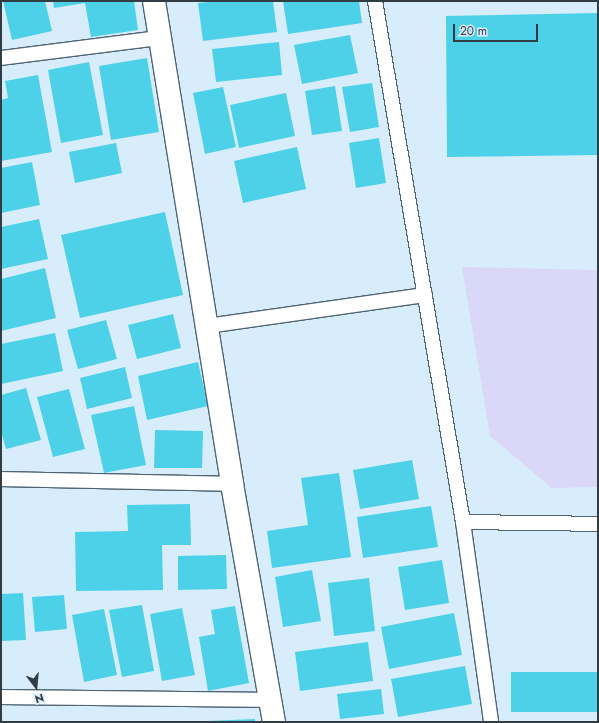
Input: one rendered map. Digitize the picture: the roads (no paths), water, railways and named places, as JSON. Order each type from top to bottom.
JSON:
[{"type":"street","points":[[154,1],[232,484],[274,722]]},
{"type":"lane","points":[[375,1],[463,522],[491,722]]},
{"type":"lane","points":[[1,58],[160,38]]},
{"type":"lane","points":[[206,326],[425,295]]},
{"type":"lane","points":[[1,479],[232,484]]},
{"type":"lane","points":[[463,522],[598,524]]},
{"type":"lane","points":[[1,697],[270,700]]}]
